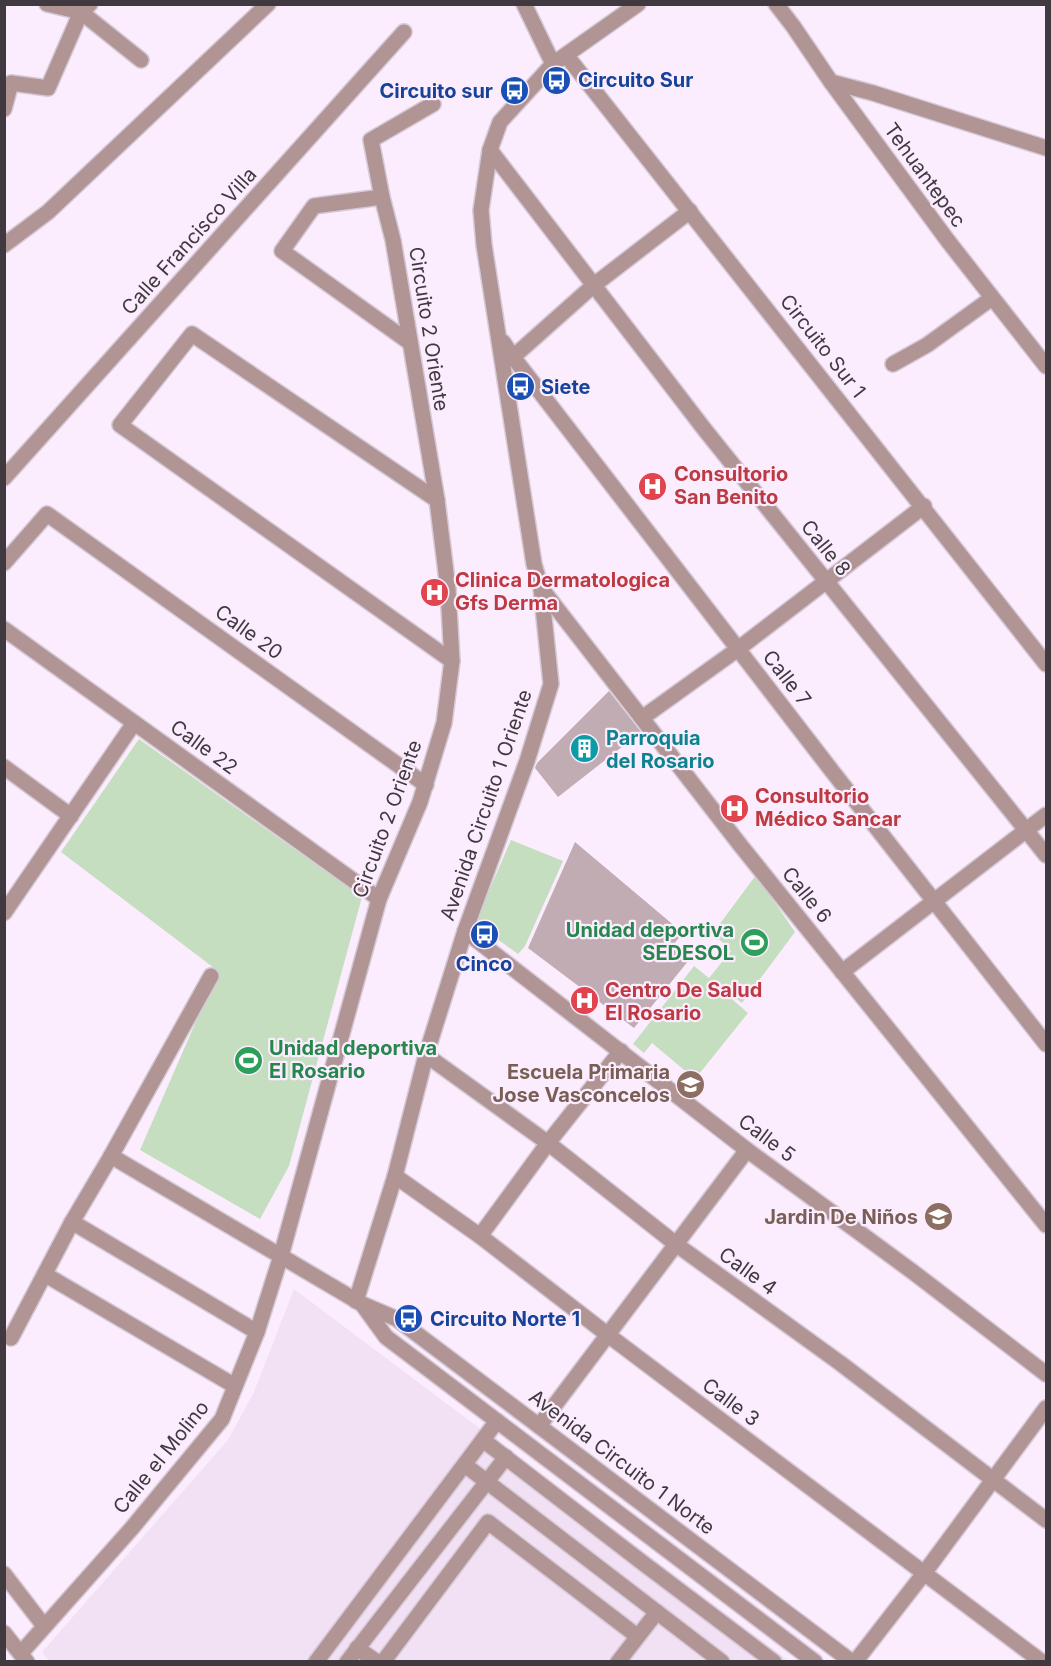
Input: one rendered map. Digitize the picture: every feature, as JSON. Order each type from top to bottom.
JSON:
[{"type":"street","points":[[47,4],[86,8],[141,60]]},
{"type":"street","points":[[4,245],[57,204],[268,4]]},
{"type":"street","name":"Circuito Sur 1","points":[[524,4],[559,60],[690,211],[1047,664]]},
{"type":"street","name":"Avenida Circuito 1 Oriente","points":[[359,1302],[426,1055],[465,932],[527,761],[551,684],[541,588],[534,564],[484,245],[481,210],[490,150],[500,122],[559,60],[638,4]]},
{"type":"street","name":"Tehuantepec","points":[[776,4],[831,82],[992,298],[1047,366]]},
{"type":"street","points":[[4,109],[11,83],[48,88],[86,8]]},
{"type":"street","name":"Calle Francisco Villa","points":[[4,478],[404,32]]},
{"type":"street","points":[[831,82],[1047,148]]},
{"type":"street","name":"Circuito 2 Oriente","points":[[281,1256],[379,899],[426,785],[444,723],[452,661],[448,589],[437,500],[393,240],[371,140],[433,104]]},
{"type":"street","name":"Calle 8","points":[[490,150],[698,421],[1047,855]]},
{"type":"street","points":[[382,197],[314,206],[282,251],[409,342]]},
{"type":"street","points":[[513,357],[594,285],[690,211]]},
{"type":"street","points":[[893,364],[927,345],[992,298]]},
{"type":"street","points":[[437,500],[192,334],[120,425],[452,661]]},
{"type":"street","name":"Calle 7","points":[[499,334],[513,357],[738,649],[1047,1044]]},
{"type":"street","points":[[642,718],[738,649],[924,506]]},
{"type":"street","name":"Calle 20","points":[[4,562],[47,514],[426,785]]},
{"type":"street","name":"Calle 6","points":[[541,588],[741,846],[1047,1225]]},
{"type":"street","name":"Calle 22","points":[[4,629],[379,899]]},
{"type":"street","points":[[4,913],[134,723]]},
{"type":"street","points":[[4,767],[71,816]]},
{"type":"street","points":[[842,972],[1047,815]]},
{"type":"street","name":"Calle 5","points":[[465,932],[747,1150],[914,1272],[1047,1374]]},
{"type":"street","points":[[11,1338],[72,1222],[211,976]]},
{"type":"street","points":[[480,1236],[548,1143],[621,1051]]},
{"type":"street","name":"Calle 4","points":[[426,1055],[548,1143],[677,1245],[830,1356],[1047,1520]]},
{"type":"street","points":[[539,1426],[747,1150]]},
{"type":"street","name":"Avenida Circuito 1 Norte","points":[[111,1156],[359,1302],[397,1319],[854,1662]]},
{"type":"street","name":"Calle 3","points":[[395,1176],[480,1236],[1042,1662]]},
{"type":"street","points":[[72,1222],[257,1332]]},
{"type":"street","name":"Calle el Molino","points":[[24,1657],[44,1626],[202,1446],[222,1419],[257,1332],[281,1256]]},
{"type":"street","points":[[46,1275],[235,1386]]},
{"type":"street","points":[[359,1302],[386,1337],[815,1662]]},
{"type":"street","points":[[854,1662],[925,1572],[1047,1408]]},
{"type":"street","points":[[316,1662],[497,1421]]},
{"type":"street","points":[[483,1440],[774,1662]]},
{"type":"street","points":[[327,1648],[345,1662],[506,1457]]},
{"type":"street","points":[[465,1465],[722,1662]]},
{"type":"street","points":[[382,1662],[488,1522],[637,1636]]},
{"type":"street","points":[[670,1584],[699,1546]]},
{"type":"street","points":[[4,1574],[44,1626]]},
{"type":"street","points":[[618,1662],[657,1612]]},
{"type":"street","points":[[4,1633],[24,1657]]},
{"type":"street","points":[[357,1648],[377,1662]]},
{"type":"shaded area","points":[[294,1289],[789,1661],[50,1662],[42,1652],[228,1440],[254,1392]]},
{"type":"green space","name":"Unidad deportiva El Rosario","points":[[139,739],[362,897],[289,1166],[260,1219],[140,1150],[218,971],[61,852]]},
{"type":"green space","points":[[511,840],[563,861],[525,946],[518,954],[475,923]]},
{"type":"green space","points":[[756,875],[795,932],[742,1003],[709,979],[748,1013],[695,1079],[652,1043],[644,1053],[633,1044],[694,966],[709,978],[731,951],[713,933]]},
{"type":"building","name":"Parroquia del Rosario","points":[[609,691],[641,732],[558,797],[535,768],[537,763]]},
{"type":"building","points":[[575,842],[683,933],[672,946],[689,960],[634,1028],[528,948]]},
{"type":"place","name":"Circuito Sur","points":[[557,80]]},
{"type":"place","name":"Circuito sur","points":[[514,91]]},
{"type":"place","name":"Siete","points":[[520,387]]},
{"type":"place","name":"Consultorio San Benito","points":[[653,486]]},
{"type":"place","name":"Clinica Dermatologica Gfs Derma","points":[[434,592]]},
{"type":"place","name":"Parroquia del Rosario","points":[[585,749]]},
{"type":"place","name":"Consultorio Médico Sancar","points":[[734,808]]},
{"type":"place","name":"Cinco","points":[[484,934]]},
{"type":"place","name":"Unidad deportiva SEDESOL","points":[[755,942]]},
{"type":"place","name":"Centro De Salud El Rosario","points":[[584,1001]]},
{"type":"place","name":"Unidad deportiva El Rosario","points":[[248,1060]]},
{"type":"place","name":"Escuela Primaria Jose Vasconcelos","points":[[691,1084]]},
{"type":"place","name":"Jardin De Niños","points":[[939,1217]]},
{"type":"place","name":"Circuito Norte 1","points":[[409,1319]]}]
